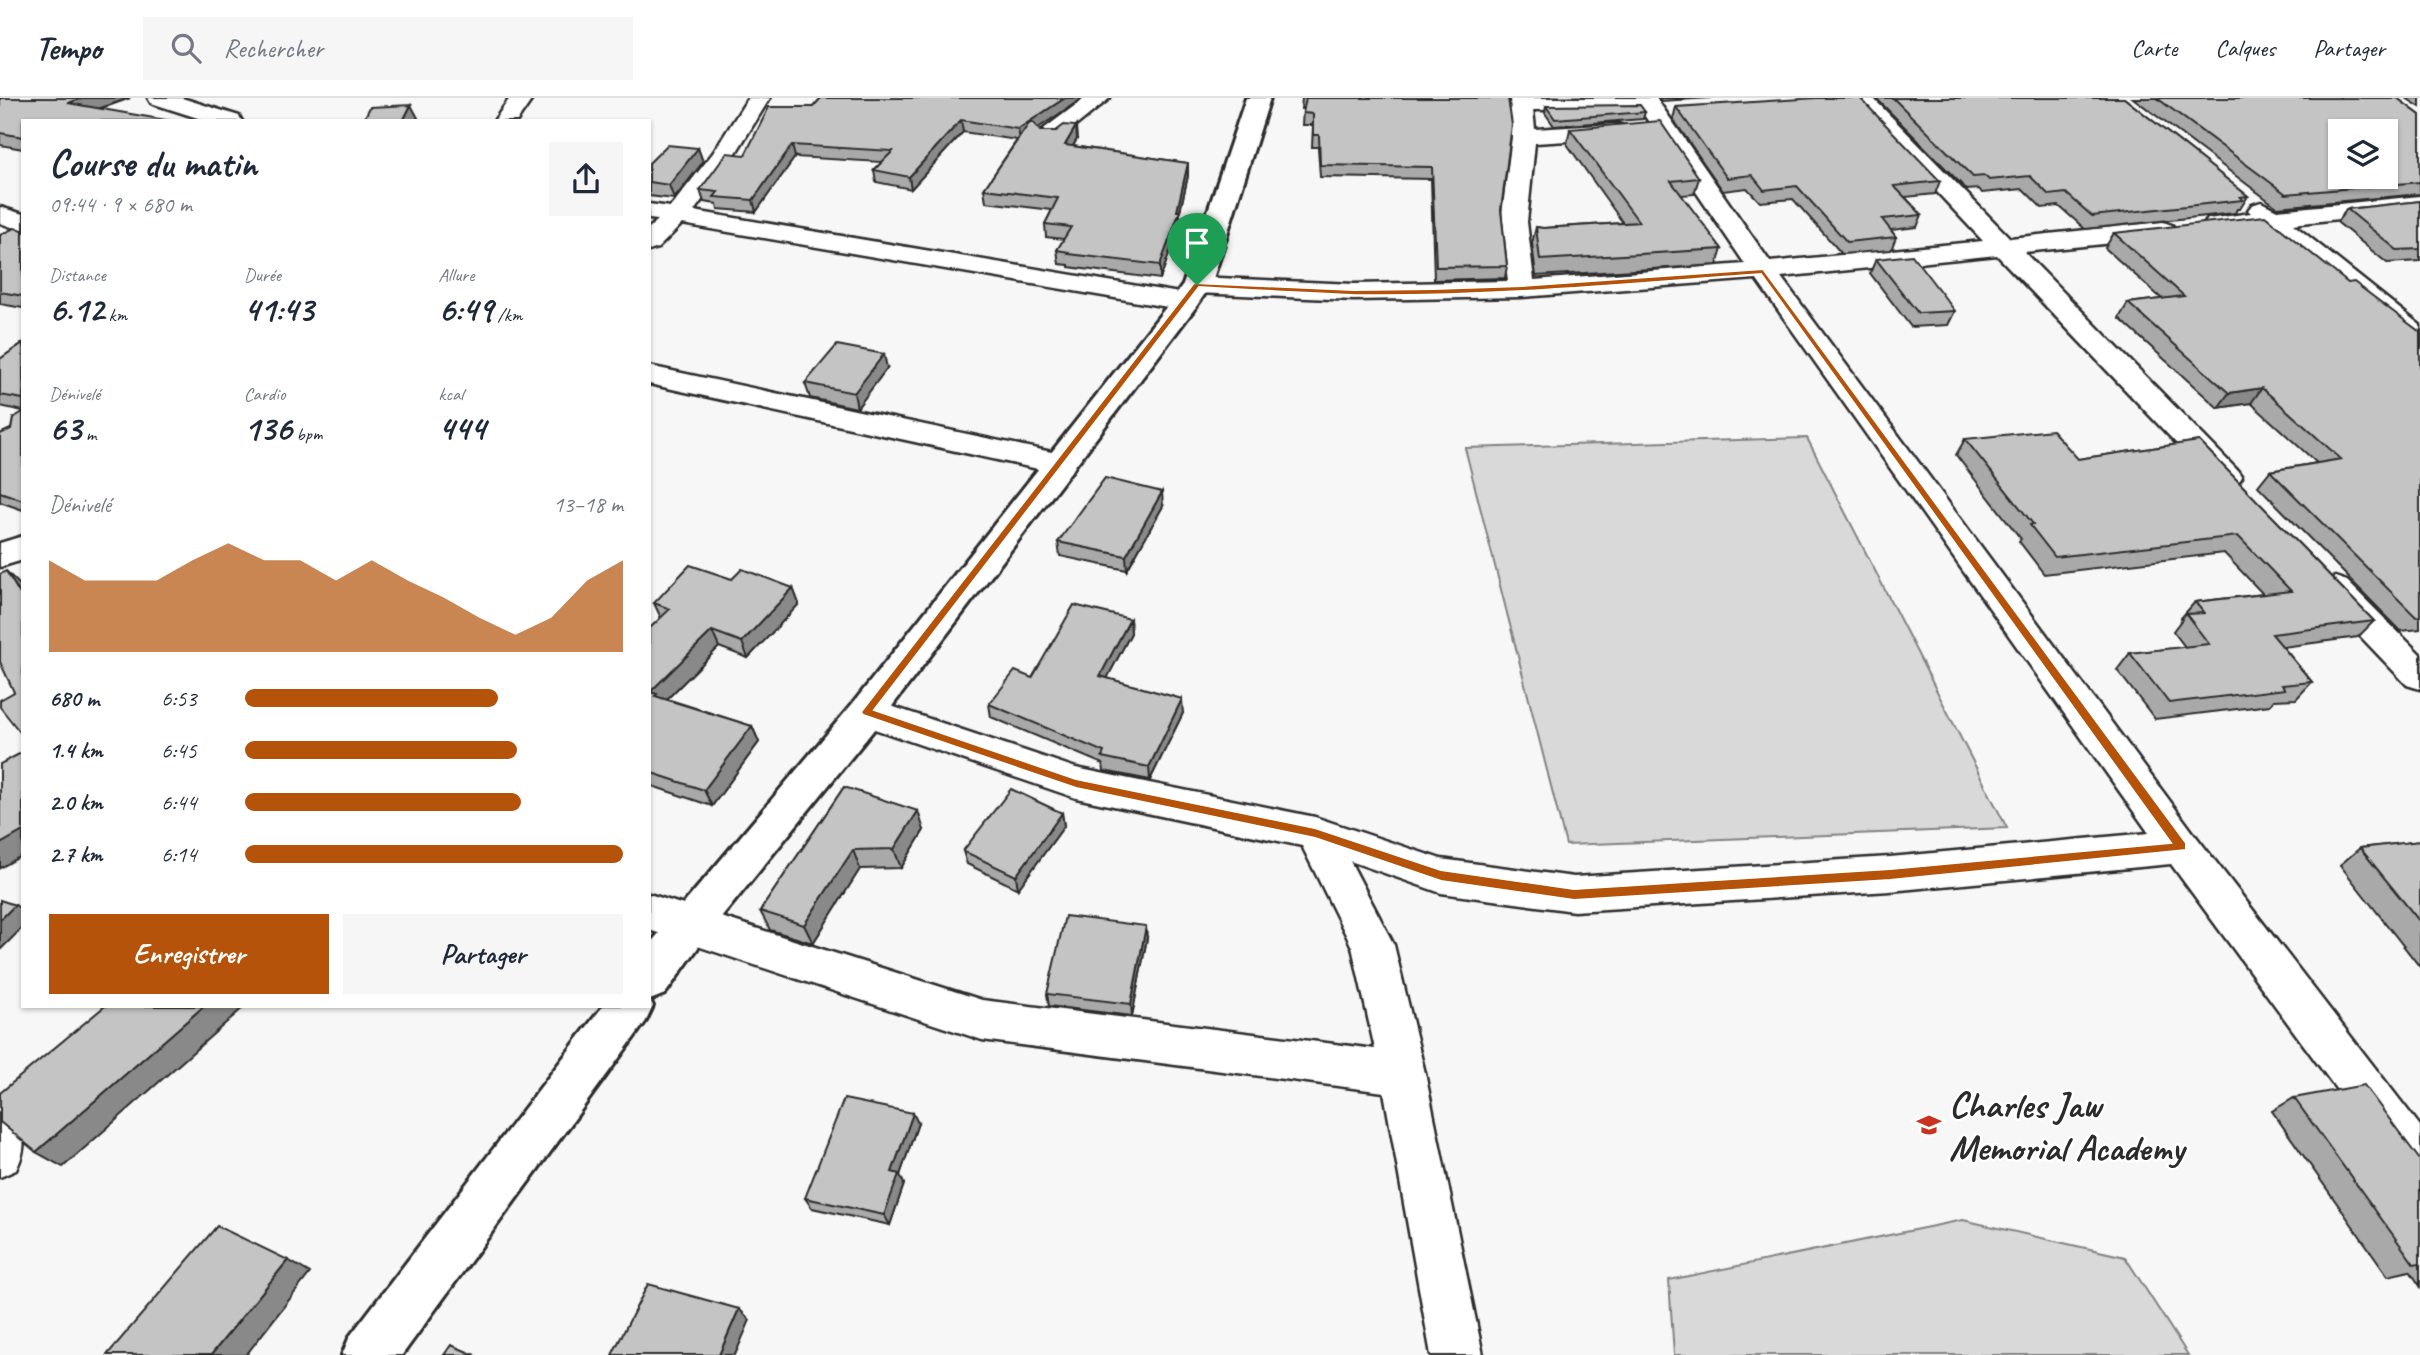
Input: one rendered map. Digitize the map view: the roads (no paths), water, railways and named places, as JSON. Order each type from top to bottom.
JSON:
[{"type":"street","points":[[159,98],[194,116],[216,119]]},
{"type":"street","points":[[194,116],[230,98]]},
{"type":"street","points":[[506,119],[522,98]]},
{"type":"street","points":[[651,241],[678,216],[726,156],[759,98]]},
{"type":"street","points":[[1049,136],[1099,98]]},
{"type":"street","points":[[651,977],[690,926],[867,712],[1191,293],[1258,98]]},
{"type":"street","points":[[1852,99],[2003,248],[2245,497]]},
{"type":"street","points":[[1522,289],[1514,222],[1524,136],[1522,100],[1657,109]]},
{"type":"street","points":[[1524,136],[1578,135],[1657,109]]},
{"type":"street","points":[[1657,109],[1763,271],[2181,847],[2420,1164]]},
{"type":"street","points":[[2238,192],[2420,340]]},
{"type":"street","points":[[651,211],[1191,293],[1522,289],[1763,271],[2420,203]]},
{"type":"street","points":[[0,215],[21,222]]},
{"type":"street","points":[[0,244],[21,230]]},
{"type":"street","points":[[651,375],[1061,464]]},
{"type":"street","points":[[0,556],[21,548]]},
{"type":"street","points":[[2313,566],[2420,676]]},
{"type":"street","points":[[867,712],[1076,783],[1315,833],[1441,876],[1574,894],[1890,874],[2181,847]]},
{"type":"street","points":[[1315,833],[1373,945],[1403,1073],[1457,1355]]},
{"type":"street","points":[[651,913],[982,1020],[1403,1073]]},
{"type":"street","points":[[369,1355],[628,1008]]},
{"type":"street","points":[[0,1135],[0,1154]]},
{"type":"place","name":"Charles Jaw Memorial Academy","points":[[1929,1125]]}]
